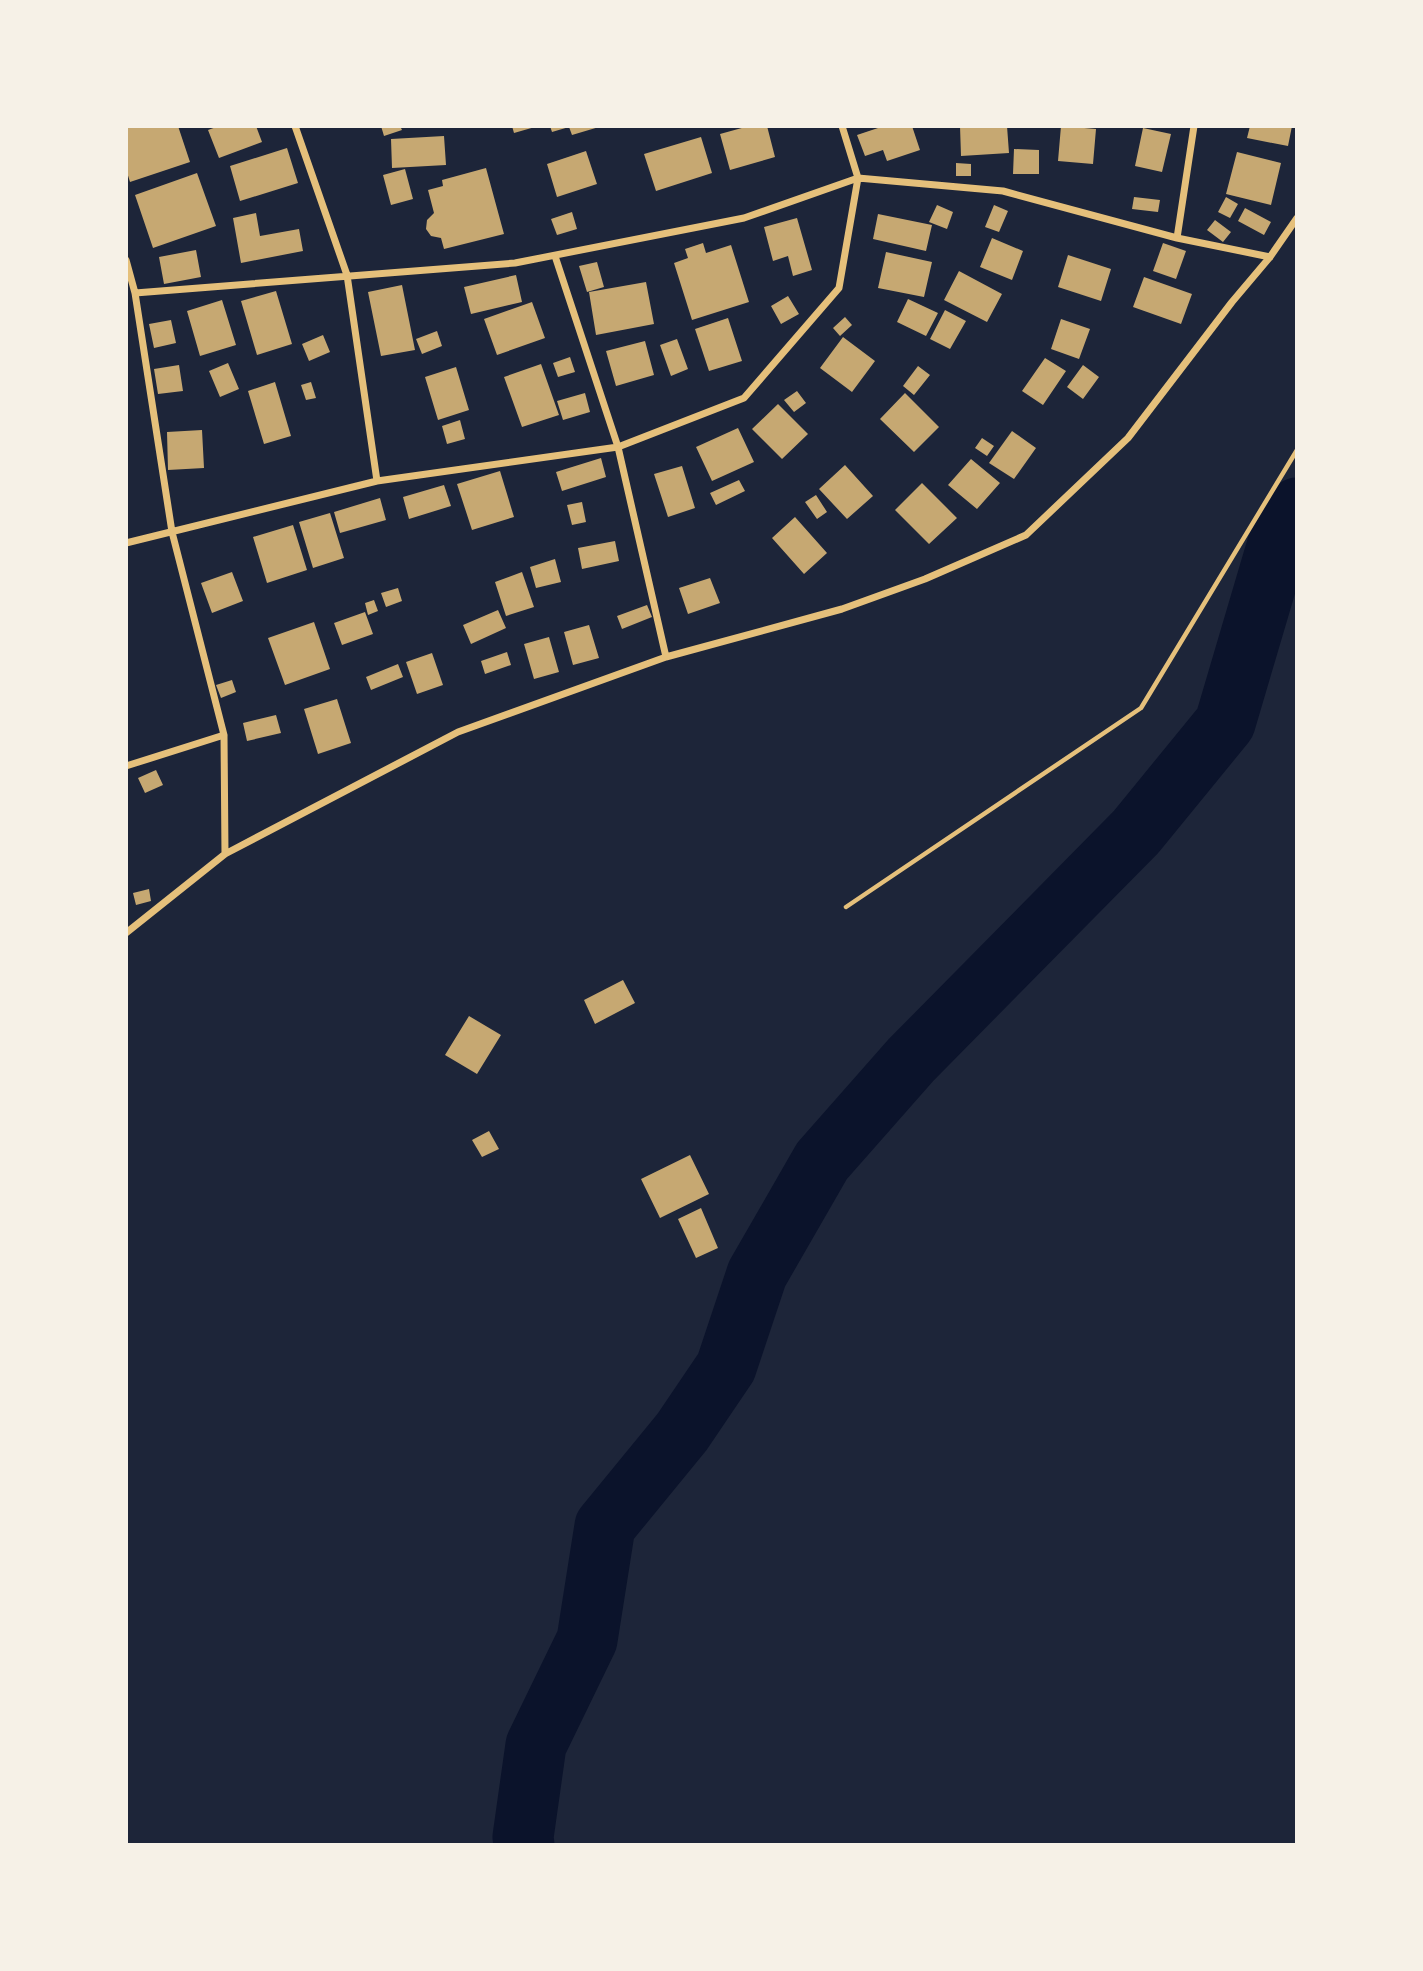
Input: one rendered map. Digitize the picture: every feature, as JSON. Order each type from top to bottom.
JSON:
[{"type":"street","points":[[295,126],[347,275],[377,481]]},
{"type":"street","points":[[126,543],[377,481],[618,447],[744,398],[839,288],[858,178],[842,126]]},
{"type":"street","points":[[1177,238],[1194,126]]},
{"type":"street","points":[[135,293],[515,263],[744,218],[858,178],[1003,191],[1177,238],[1270,257]]},
{"type":"street","points":[[126,933],[225,854],[458,732],[666,657],[842,609],[925,579],[1026,535],[1128,438],[1232,302],[1270,257],[1297,218]]},
{"type":"street","points":[[555,256],[618,447],[666,657]]},
{"type":"street","points":[[126,260],[135,293],[172,532],[224,735],[225,854]]},
{"type":"street","points":[[126,766],[224,735]]},
{"type":"path","points":[[846,907],[1141,708],[1297,450]]},
{"type":"shaded area","points":[[126,126],[1297,126],[1297,1845],[126,1845]]},
{"type":"building","points":[[126,126],[178,126],[190,162],[130,182],[126,169]]},
{"type":"building","points":[[219,126],[256,126],[262,142],[219,158],[208,130]]},
{"type":"building","points":[[381,126],[400,126],[402,130],[384,136]]},
{"type":"building","points":[[512,126],[534,126],[535,127],[514,133]]},
{"type":"building","points":[[550,126],[599,127],[572,135],[569,127],[552,132]]},
{"type":"building","points":[[749,126],[767,126],[775,157],[730,170],[720,134]]},
{"type":"building","points":[[884,126],[912,126],[920,150],[887,161],[883,150],[865,156],[857,135]]},
{"type":"building","points":[[960,126],[1007,126],[1009,153],[961,156]]},
{"type":"building","points":[[1061,126],[1096,129],[1093,164],[1058,161]]},
{"type":"building","points":[[1250,126],[1292,126],[1288,146],[1247,138]]},
{"type":"building","points":[[1143,128],[1171,134],[1162,172],[1135,166]]},
{"type":"building","points":[[444,136],[446,165],[392,168],[391,139]]},
{"type":"building","points":[[701,137],[712,173],[656,191],[644,154]]},
{"type":"building","points":[[287,148],[298,183],[240,201],[230,166]]},
{"type":"building","points":[[1014,149],[1039,150],[1039,174],[1013,174]]},
{"type":"building","points":[[586,151],[597,184],[557,197],[547,164]]},
{"type":"building","points":[[1237,152],[1281,163],[1271,205],[1226,194]]},
{"type":"building","points":[[956,163],[971,164],[971,176],[956,176]]},
{"type":"building","points":[[486,168],[504,234],[444,249],[441,238],[431,236],[426,229],[427,220],[434,213],[428,190],[443,186],[442,180]]},
{"type":"building","points":[[405,169],[413,199],[391,205],[383,175]]},
{"type":"building","points":[[197,173],[216,226],[153,248],[135,195]]},
{"type":"building","points":[[1134,197],[1160,200],[1158,212],[1132,209]]},
{"type":"building","points":[[1226,197],[1238,204],[1230,218],[1218,212]]},
{"type":"building","points":[[937,205],[953,212],[947,229],[929,222]]},
{"type":"building","points":[[994,205],[1008,211],[999,232],[985,227]]},
{"type":"building","points":[[1245,208],[1271,222],[1264,235],[1238,221]]},
{"type":"building","points":[[572,212],[577,229],[557,235],[551,219]]},
{"type":"building","points":[[256,213],[260,236],[299,229],[303,251],[241,263],[233,218]]},
{"type":"building","points":[[878,214],[932,225],[926,251],[873,239]]},
{"type":"building","points":[[797,218],[812,270],[793,276],[788,256],[773,261],[764,227]]},
{"type":"building","points":[[1215,220],[1231,232],[1223,242],[1207,230]]},
{"type":"building","points":[[992,238],[1023,251],[1012,280],[980,267]]},
{"type":"building","points":[[703,243],[706,253],[731,245],[749,302],[692,320],[674,263],[688,258],[685,249]]},
{"type":"building","points":[[1163,243],[1186,251],[1176,279],[1153,271]]},
{"type":"building","points":[[196,250],[201,277],[164,284],[159,257]]},
{"type":"building","points":[[886,252],[932,262],[924,297],[878,288]]},
{"type":"building","points":[[1068,255],[1111,269],[1101,301],[1058,287]]},
{"type":"building","points":[[597,262],[604,287],[587,292],[579,266]]},
{"type":"building","points":[[959,271],[1002,294],[987,322],[944,300]]},
{"type":"building","points":[[516,275],[522,302],[471,314],[464,287]]},
{"type":"building","points":[[1144,277],[1192,294],[1181,324],[1133,307]]},
{"type":"building","points":[[646,282],[654,324],[596,335],[589,292]]},
{"type":"building","points":[[402,285],[415,350],[381,356],[368,292]]},
{"type":"building","points":[[276,291],[292,344],[257,355],[241,301]]},
{"type":"building","points":[[788,296],[799,314],[781,324],[771,306]]},
{"type":"building","points":[[908,299],[938,313],[926,336],[897,322]]},
{"type":"building","points":[[222,300],[236,345],[200,356],[187,311]]},
{"type":"building","points":[[532,302],[545,338],[497,355],[484,319]]},
{"type":"building","points":[[945,310],[966,321],[950,349],[930,339]]},
{"type":"building","points":[[845,317],[852,325],[840,336],[833,328]]},
{"type":"building","points":[[728,318],[742,361],[709,371],[695,329]]},
{"type":"building","points":[[1061,319],[1090,329],[1079,359],[1051,349]]},
{"type":"building","points":[[171,320],[176,343],[154,348],[149,324]]},
{"type":"building","points":[[437,331],[442,346],[422,354],[416,339]]},
{"type":"building","points":[[323,335],[330,352],[309,361],[302,344]]},
{"type":"building","points":[[843,337],[875,361],[852,392],[820,368]]},
{"type":"building","points":[[677,339],[688,369],[671,376],[660,345]]},
{"type":"building","points":[[645,341],[654,375],[616,386],[606,351]]},
{"type":"building","points":[[570,357],[575,372],[558,377],[553,363]]},
{"type":"building","points":[[1045,358],[1066,371],[1043,405],[1022,391]]},
{"type":"building","points":[[228,363],[239,389],[220,397],[209,371]]},
{"type":"building","points":[[541,364],[559,415],[522,427],[504,377]]},
{"type":"building","points":[[179,365],[183,391],[158,394],[154,369]]},
{"type":"building","points":[[1083,365],[1099,377],[1083,399],[1067,387]]},
{"type":"building","points":[[918,366],[930,375],[914,395],[903,386]]},
{"type":"building","points":[[456,367],[469,410],[438,420],[425,377]]},
{"type":"building","points":[[275,382],[291,436],[264,444],[248,391]]},
{"type":"building","points":[[311,382],[316,398],[306,400],[301,385]]},
{"type":"building","points":[[797,391],[806,403],[794,412],[784,400]]},
{"type":"building","points":[[585,393],[590,412],[563,420],[557,401]]},
{"type":"building","points":[[905,393],[939,427],[914,452],[880,419]]},
{"type":"building","points":[[778,404],[808,434],[782,459],[752,429]]},
{"type":"building","points":[[460,420],[465,439],[447,444],[442,426]]},
{"type":"building","points":[[738,428],[754,462],[712,481],[696,447]]},
{"type":"building","points":[[202,430],[204,468],[168,470],[167,432]]},
{"type":"building","points":[[1012,431],[1036,448],[1014,479],[989,463]]},
{"type":"building","points":[[982,438],[994,446],[987,456],[975,448]]},
{"type":"building","points":[[601,458],[606,477],[562,491],[556,472]]},
{"type":"building","points":[[971,459],[1000,483],[977,509],[948,485]]},
{"type":"building","points":[[845,465],[873,496],[847,519],[819,489]]},
{"type":"building","points":[[682,466],[695,508],[668,517],[654,474]]},
{"type":"building","points":[[500,471],[514,517],[472,530],[457,484]]},
{"type":"building","points":[[739,480],[745,491],[716,505],[710,493]]},
{"type":"building","points":[[922,483],[957,518],[929,544],[895,510]]},
{"type":"building","points":[[444,485],[451,506],[409,519],[403,497]]},
{"type":"building","points":[[816,495],[827,512],[817,519],[805,502]]},
{"type":"building","points":[[380,498],[386,520],[340,533],[334,512]]},
{"type":"building","points":[[582,502],[586,522],[572,525],[567,505]]},
{"type":"building","points":[[330,513],[344,558],[313,568],[299,522]]},
{"type":"building","points":[[795,517],[827,553],[804,574],[772,538]]},
{"type":"building","points":[[293,525],[307,570],[267,583],[253,537]]},
{"type":"building","points":[[615,541],[619,561],[582,569],[578,548]]},
{"type":"building","points":[[555,559],[561,582],[536,588],[530,567]]},
{"type":"building","points":[[232,572],[243,601],[212,613],[201,583]]},
{"type":"building","points":[[522,572],[534,607],[506,616],[495,582]]},
{"type":"building","points":[[710,578],[720,603],[688,614],[679,588]]},
{"type":"building","points":[[398,588],[402,601],[386,607],[381,593]]},
{"type":"building","points":[[374,600],[378,611],[368,615],[365,603]]},
{"type":"building","points":[[647,605],[652,617],[622,629],[617,616]]},
{"type":"building","points":[[498,610],[506,628],[471,644],[463,625]]},
{"type":"building","points":[[365,612],[373,634],[342,645],[334,623]]},
{"type":"building","points":[[314,622],[330,669],[285,685],[268,638]]},
{"type":"building","points":[[589,625],[599,658],[573,665],[564,632]]},
{"type":"building","points":[[549,637],[559,672],[534,679],[524,644]]},
{"type":"building","points":[[507,652],[511,665],[485,674],[481,661]]},
{"type":"building","points":[[432,653],[443,685],[417,694],[406,662]]},
{"type":"building","points":[[398,664],[403,677],[371,690],[366,677]]},
{"type":"building","points":[[232,680],[236,692],[221,698],[216,685]]},
{"type":"building","points":[[337,699],[351,743],[318,754],[304,709]]},
{"type":"building","points":[[276,715],[281,733],[247,741],[243,723]]},
{"type":"building","points":[[156,770],[163,785],[145,793],[138,778]]},
{"type":"building","points":[[149,889],[151,901],[136,905],[133,893]]},
{"type":"building","points":[[623,980],[635,1003],[595,1024],[584,1000]]},
{"type":"building","points":[[469,1016],[501,1035],[477,1074],[445,1055]]},
{"type":"building","points":[[489,1131],[499,1149],[482,1157],[472,1140]]},
{"type":"building","points":[[690,1155],[709,1194],[660,1218],[641,1179]]},
{"type":"building","points":[[701,1208],[718,1248],[696,1258],[678,1219]]},
{"type":"waterway","points":[[524,1845],[536,1745],[587,1640],[605,1526],[682,1432],[726,1367],[757,1274],[822,1161],[911,1060],[1136,832],[1225,723],[1277,547],[1297,508]]}]
